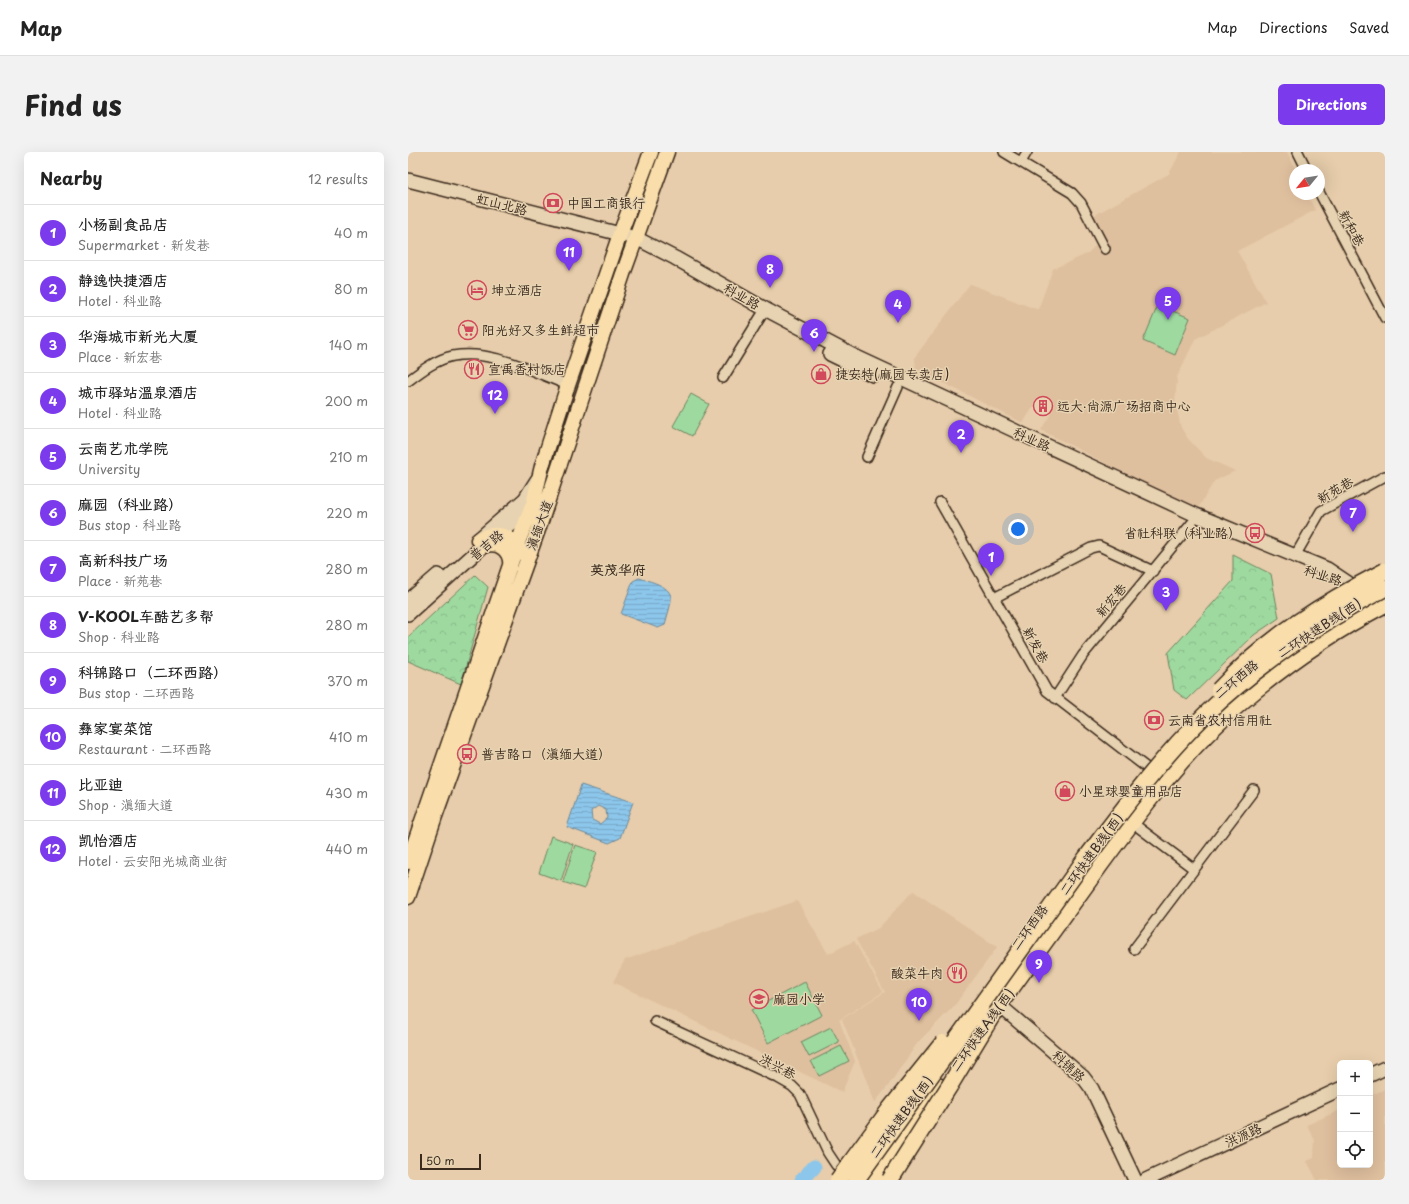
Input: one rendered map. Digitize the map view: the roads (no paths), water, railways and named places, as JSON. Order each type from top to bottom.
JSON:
[{"type":"highway","points":[[1164,758],[1213,696],[1259,650],[1314,611],[1385,571]]},
{"type":"highway","name":"二环快速B线(西)","points":[[846,1177],[1004,974],[1106,832],[1164,758],[1205,715],[1265,663],[1322,624],[1385,588]]},
{"type":"highway","name":"二环快速A线(西)","points":[[874,1180],[998,1014],[1128,828],[1166,779],[1195,746],[1236,706],[1280,670],[1330,636],[1385,604]]},
{"type":"highway","points":[[890,1180],[947,1090],[998,1014]]},
{"type":"main road","name":"滇缅大道","points":[[408,897],[517,567],[517,545],[533,504],[542,466],[568,385],[620,234],[651,152]]},
{"type":"main road","name":"滇缅大道","points":[[408,862],[517,567],[558,471],[667,152]]},
{"type":"main road","points":[[481,543],[488,535],[498,535],[510,538],[517,545]]},
{"type":"main road","points":[[481,543],[495,544],[502,547],[517,567]]},
{"type":"main road","name":"二环西路","points":[[846,1177],[891,1118],[1091,840],[1147,768],[1179,731],[1216,695],[1255,662],[1291,635],[1333,608],[1385,579]]},
{"type":"main road","points":[[883,1180],[998,1014],[1171,784],[1220,731],[1284,676],[1320,651],[1385,613]]},
{"type":"street","points":[[1004,152],[1072,193],[1081,203],[1105,249]]},
{"type":"street","points":[[1021,162],[1027,152]]},
{"type":"street","points":[[1298,152],[1305,164]]},
{"type":"street","name":"虹山北路","points":[[408,180],[620,234]]},
{"type":"street","name":"新和巷","points":[[1323,200],[1385,318]]},
{"type":"street","name":"科业路","points":[[620,234],[761,316],[850,364],[1192,523],[1324,577],[1348,583]]},
{"type":"street","name":"科业路","points":[[635,242],[675,258],[805,331],[880,369],[1196,515],[1327,569],[1348,583]]},
{"type":"street","points":[[723,378],[761,316]]},
{"type":"street","points":[[408,381],[431,364],[452,356],[470,354],[502,360],[568,385]]},
{"type":"street","points":[[867,457],[898,387]]},
{"type":"street","name":"普吉路","points":[[408,614],[524,499],[534,486],[542,466]]},
{"type":"street","name":"普吉路","points":[[498,535],[533,504],[546,490],[558,471]]},
{"type":"street","name":"新苑巷","points":[[1295,556],[1320,511],[1385,476]]},
{"type":"street","name":"新发巷","points":[[940,502],[1046,691],[1147,768]]},
{"type":"street","name":"新宏巷","points":[[1055,698],[1083,655],[1192,523]]},
{"type":"street","name":"普吉路","points":[[408,601],[481,543]]},
{"type":"street","points":[[994,598],[1091,548],[1098,546],[1153,571]]},
{"type":"street","points":[[1291,635],[1321,602],[1336,590],[1385,563]]},
{"type":"street","points":[[1348,583],[1385,600]]},
{"type":"street","points":[[1134,949],[1254,790]]},
{"type":"street","points":[[1138,827],[1194,869]]},
{"type":"street","name":"科锦路","points":[[998,1014],[1083,1077],[1092,1089],[1135,1180]]},
{"type":"street","name":"洪兴巷","points":[[655,1021],[778,1078],[792,1086],[800,1094],[828,1153],[846,1177]]},
{"type":"street","points":[[1373,1074],[1385,1068]]},
{"type":"street","name":"洪源路","points":[[1146,1180],[1337,1090]]},
{"type":"street","points":[[830,1180],[846,1177]]},
{"type":"water","points":[[639,578],[653,582],[667,589],[671,597],[671,603],[665,625],[658,628],[621,614],[633,581]]},
{"type":"water","points":[[581,785],[633,802],[620,838],[609,843],[567,827]],"holes":[[[598,806],[606,810],[607,818],[600,824],[592,820],[591,811]]]},
{"type":"waterway","points":[[802,1180],[814,1167]]},
{"type":"place","name":"中国工商银行","points":[[553,203]]},
{"type":"place","name":"比亚迪","points":[[569,271]]},
{"type":"place","name":"V-KOOL车酷艺多帮","points":[[770,288]]},
{"type":"place","name":"坤立酒店","points":[[477,290]]},
{"type":"place","name":"云南艺术学院","points":[[1168,320]]},
{"type":"place","name":"城市驿站温泉酒店","points":[[898,323]]},
{"type":"place","name":"阳光好又多生鲜超市","points":[[468,330]]},
{"type":"place","name":"麻园（科业路）","points":[[814,352]]},
{"type":"place","name":"宣禹香村饭店","points":[[474,369]]},
{"type":"place","name":"捷安特(麻园专卖店)","points":[[821,374]]},
{"type":"place","name":"远大·尚源广场招商中心","points":[[1043,406]]},
{"type":"place","name":"凯怡酒店","points":[[495,414]]},
{"type":"place","name":"静逸快捷酒店","points":[[961,453]]},
{"type":"place","name":"高新科技广场","points":[[1353,532]]},
{"type":"place","name":"省社科联（科业路）","points":[[1255,533]]},
{"type":"place","name":"小杨副食品店","points":[[991,576]]},
{"type":"place","name":"华海城市新光大厦","points":[[1166,611]]},
{"type":"place","name":"云南省农村信用社","points":[[1154,720]]},
{"type":"place","name":"普吉路口（滇缅大道）","points":[[467,754]]},
{"type":"place","name":"小星球婴童用品店","points":[[1065,791]]},
{"type":"place","name":"酸菜牛肉","points":[[957,973]]},
{"type":"place","name":"科锦路口（二环西路）","points":[[1039,983]]},
{"type":"place","name":"麻园小学","points":[[759,999]]},
{"type":"place","name":"彝家宴菜馆","points":[[919,1021]]},
{"type":"district","name":"英茂华府","points":[[618,570]]}]
